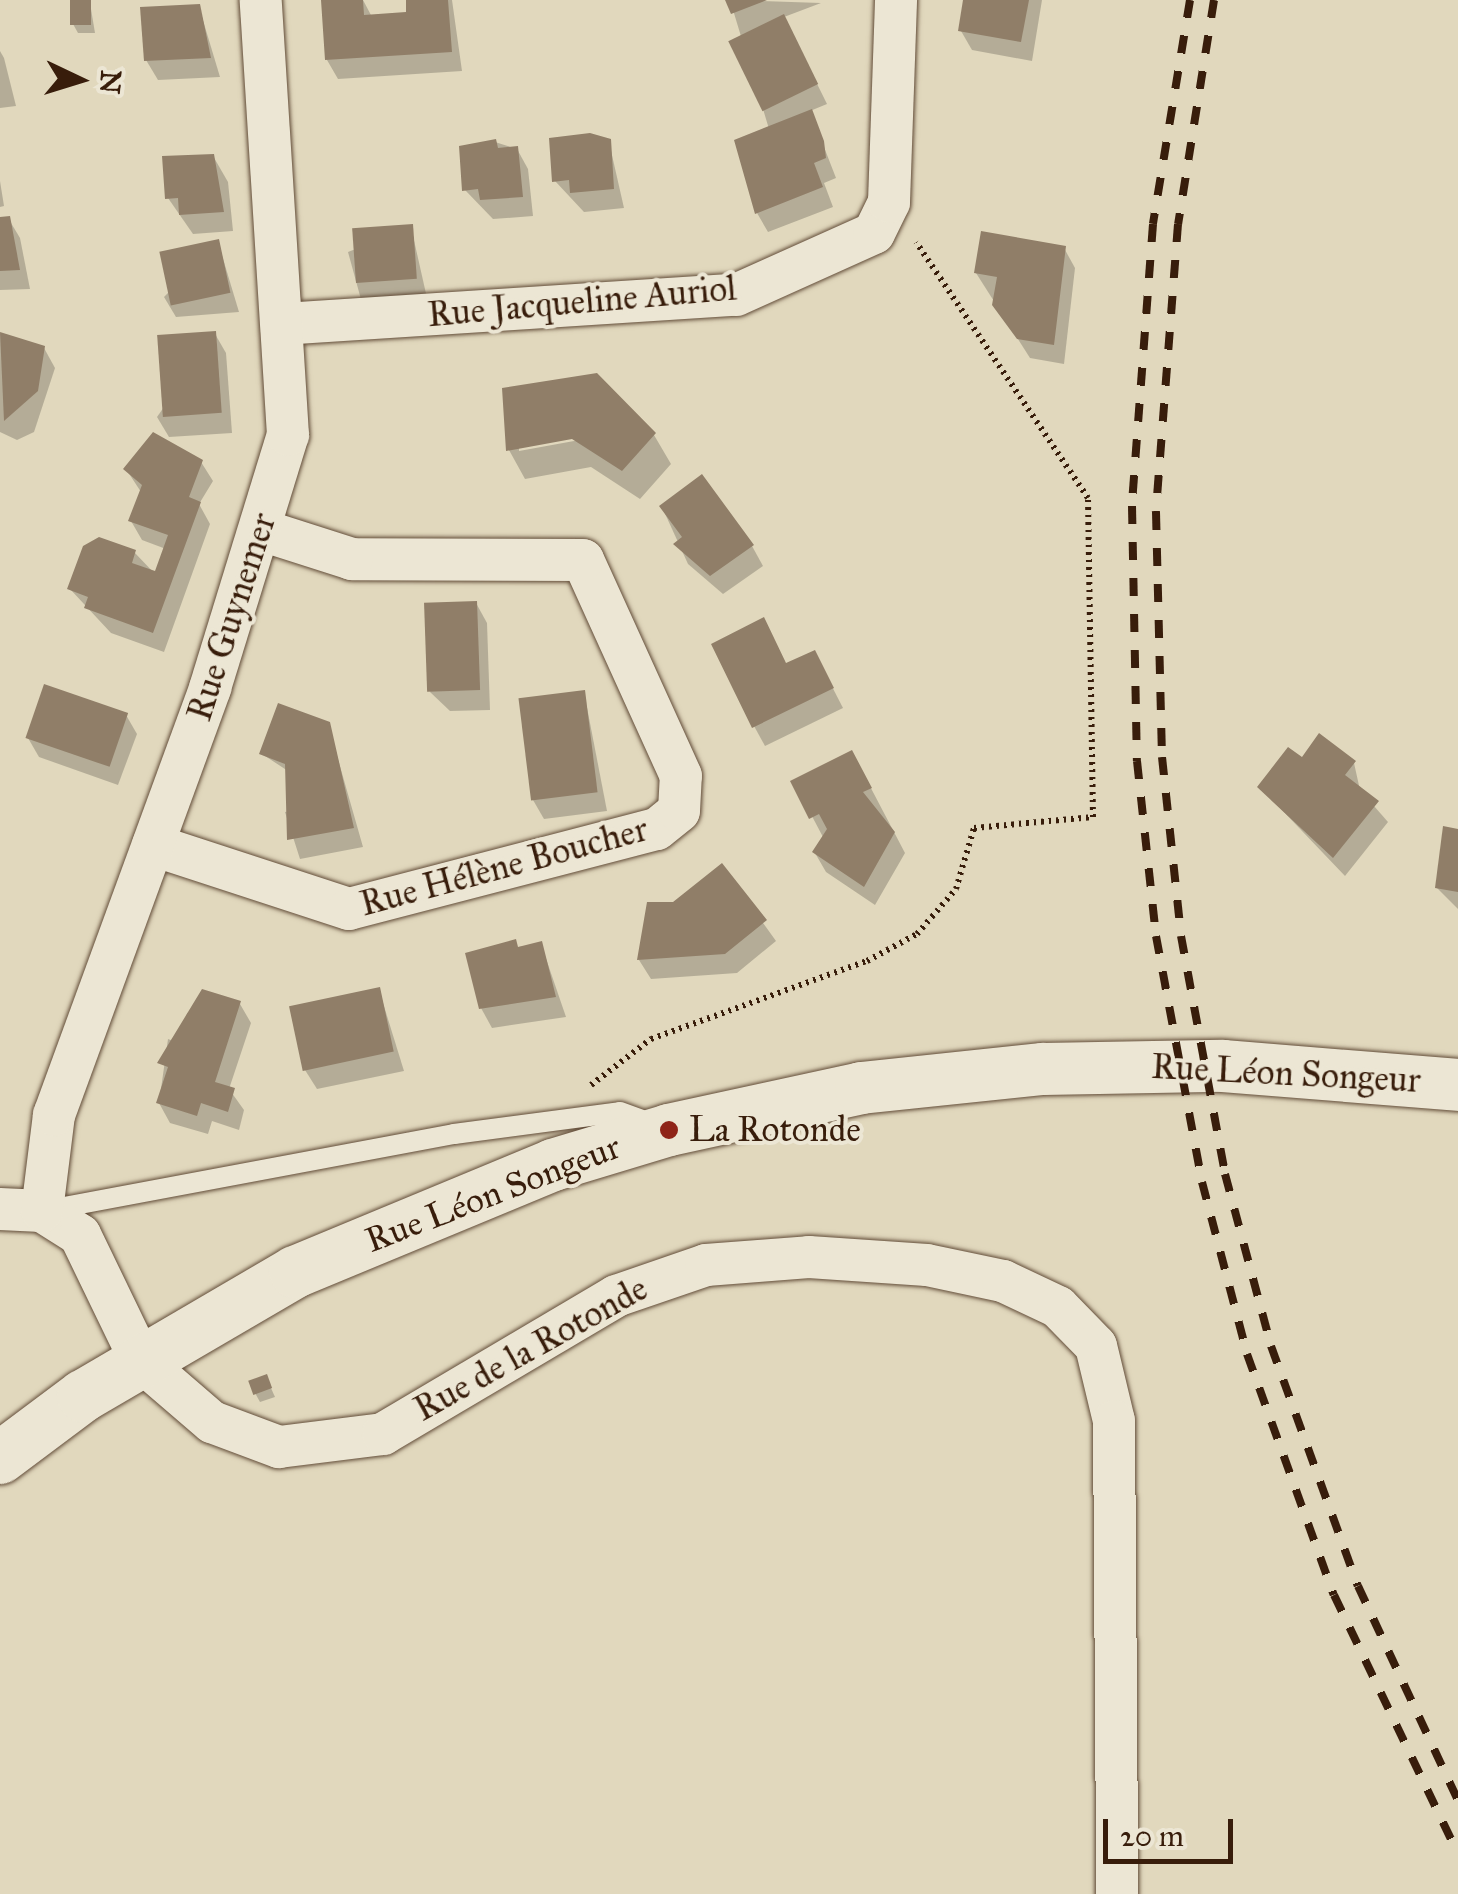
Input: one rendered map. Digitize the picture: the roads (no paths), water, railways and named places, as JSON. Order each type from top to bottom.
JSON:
[{"type":"street","name":"Rue Guynemer","points":[[21,1210],[262,530],[288,435],[261,0]]},
{"type":"street","name":"Rue Jacqueline Auriol","points":[[282,324],[736,295],[874,233],[889,202],[896,0]]},
{"type":"street","name":"Rue Hélène Boucher","points":[[153,845],[349,909],[657,829],[679,811],[680,776],[583,560],[352,559],[262,530]]},
{"type":"street","name":"Rue Léon Songeur","points":[[0,1458],[141,1361],[372,1238],[669,1130],[861,1088],[1043,1069],[1223,1066],[1458,1085]]},
{"type":"street","points":[[21,1210],[91,1249],[141,1361]]},
{"type":"street","name":"Rue de la Rotonde","points":[[141,1361],[212,1422],[279,1447],[318,1449],[383,1434],[616,1296],[693,1268],[767,1257],[880,1260],[1033,1292],[1077,1320],[1109,1376],[1117,1894]]},
{"type":"lane","points":[[21,1210],[620,1112],[669,1130]]},
{"type":"railway","points":[[1190,0],[1153,224],[1132,506],[1137,761],[1156,936],[1202,1182],[1247,1354],[1334,1595],[1458,1854]]},
{"type":"railway","points":[[1214,0],[1178,224],[1156,512],[1162,757],[1181,936],[1225,1174],[1271,1346],[1358,1586],[1458,1800]]},
{"type":"place","name":"La Rotonde","points":[[669,1130]]}]
